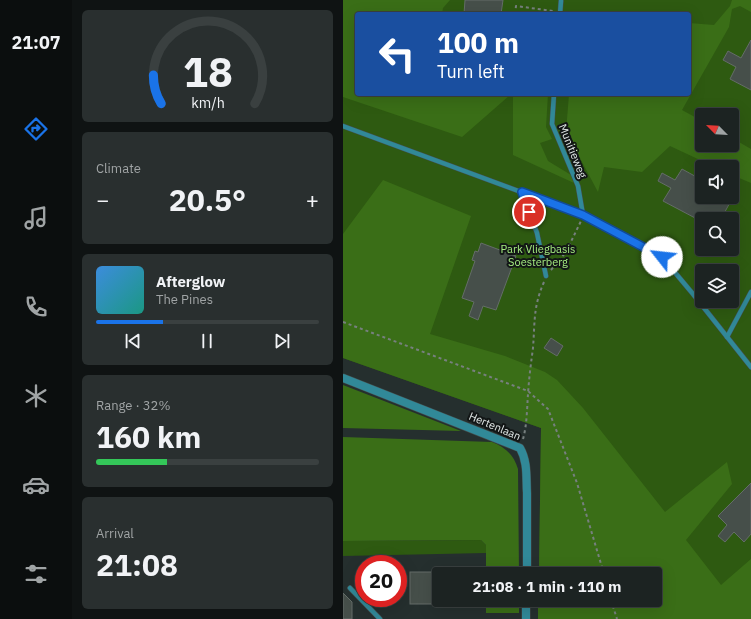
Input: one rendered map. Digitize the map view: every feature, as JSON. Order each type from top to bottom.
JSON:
[{"type":"street","name":"Hertenlaan","points":[[343,378],[520,448],[524,454],[525,464],[527,567]]},
{"type":"street","points":[[526,607],[526,619]]},
{"type":"lane","points":[[560,12],[561,1]]},
{"type":"lane","name":"Munitieweg","points":[[554,96],[552,124],[578,186],[583,215]]},
{"type":"lane","points":[[343,126],[583,215],[662,257],[751,367]]},
{"type":"lane","points":[[522,192],[537,234],[546,276]]},
{"type":"lane","points":[[727,337],[751,292]]},
{"type":"lane","points":[[350,588],[380,619]]},
{"type":"path","points":[[515,12],[516,6],[554,12]]},
{"type":"path","points":[[520,448],[525,430],[533,347],[534,316],[538,297],[546,276],[566,252],[583,215]]},
{"type":"path","points":[[343,322],[528,390],[548,409],[577,483],[602,567]]},
{"type":"path","points":[[613,607],[617,619]]},
{"type":"green space","name":"Park Vliegbasis Soesterberg","points":[[343,0],[751,0],[751,619],[538,619],[538,607],[662,607],[662,567],[539,567],[541,428],[343,358]]},
{"type":"green space","points":[[343,0],[450,0],[443,8],[442,12],[355,12],[355,96],[509,96],[462,137],[343,97]]},
{"type":"green space","points":[[732,0],[751,0],[751,12],[740,6],[732,9],[729,27],[691,94],[691,23],[714,25],[730,6]]},
{"type":"green space","points":[[513,96],[548,96],[546,127],[552,139],[540,143],[548,161],[571,175],[574,183],[513,155]]},
{"type":"green space","points":[[569,96],[690,96],[682,110],[695,117],[695,152],[739,152],[739,142],[751,149],[751,183],[739,178],[739,160],[700,160],[670,146],[642,172],[604,167],[598,192],[566,132]]},
{"type":"green space","points":[[383,180],[471,216],[430,334],[505,356],[545,372],[557,380],[583,408],[665,512],[727,462],[732,484],[686,540],[721,585],[751,559],[751,619],[538,619],[538,607],[662,607],[662,567],[539,567],[541,428],[343,358],[343,234]]},
{"type":"green space","points":[[343,385],[461,431],[343,428]]},
{"type":"green space","points":[[343,437],[492,442],[505,449],[516,464],[518,469],[519,567],[486,567],[486,545],[481,540],[343,541]]},
{"type":"green space","points":[[481,540],[486,545],[486,553],[343,556],[343,541]]},
{"type":"green space","points":[[486,607],[519,607],[519,613],[486,613]]},
{"type":"building","points":[[465,0],[503,0],[501,12],[464,12]]},
{"type":"building","points":[[751,40],[751,90],[730,79],[736,67],[723,60],[728,51],[741,58]]},
{"type":"building","points":[[682,169],[695,176],[695,204],[729,204],[725,212],[695,212],[695,218],[663,201],[671,188],[658,181],[662,173],[675,180]]},
{"type":"building","points":[[481,243],[516,256],[496,310],[483,306],[478,320],[469,316],[474,302],[462,298],[475,261],[472,260],[475,251],[478,252]]},
{"type":"building","points":[[551,338],[563,346],[557,356],[544,348]]},
{"type":"building","points":[[751,483],[751,534],[744,542],[734,532],[725,542],[718,536],[727,525],[718,516]]},
{"type":"building","points":[[410,572],[432,572],[432,604],[410,604]]},
{"type":"building","points":[[343,593],[352,602],[352,619],[343,619]]},
{"type":"route","points":[[529,212],[522,192],[583,215],[662,257]]}]
